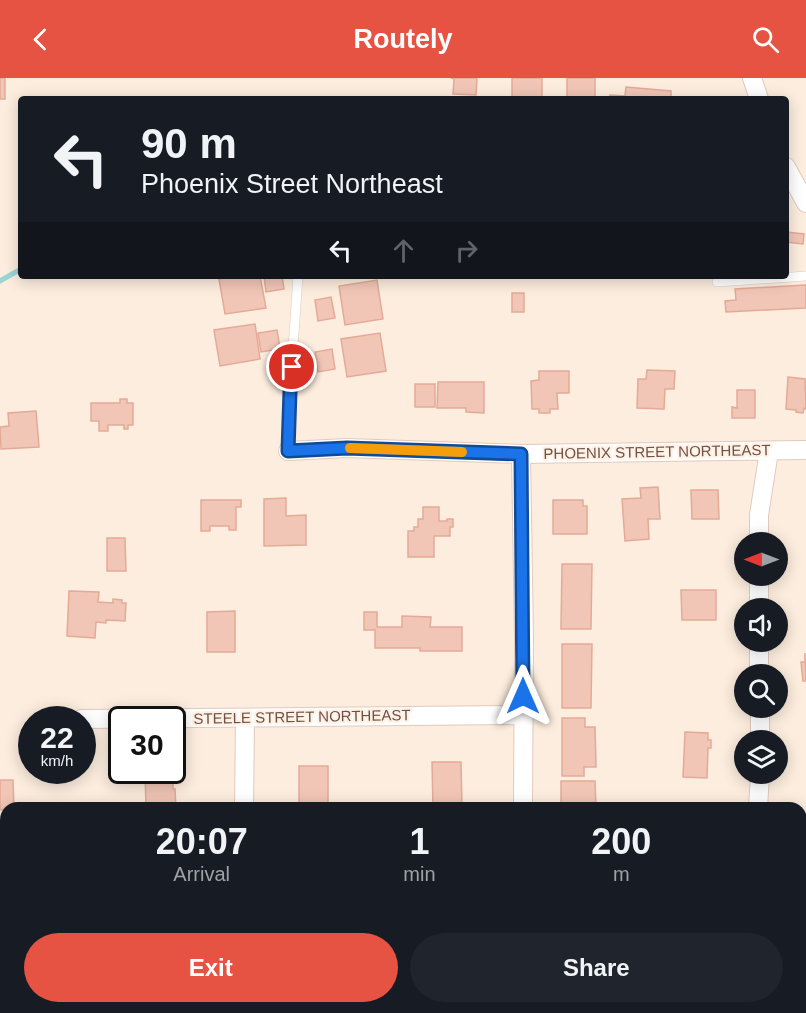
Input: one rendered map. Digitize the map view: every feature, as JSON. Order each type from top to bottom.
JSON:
[{"type":"street","points":[[752,78],[758,96]]},
{"type":"street","points":[[789,172],[806,203]]},
{"type":"street","name":"PHOENIX STREET NORTHEAST","points":[[288,451],[347,448],[521,454],[806,450]]},
{"type":"street","points":[[759,532],[759,515],[769,451]]},
{"type":"street","points":[[521,454],[523,802]]},
{"type":"street","name":"STEELE STREET NORTHEAST","points":[[96,719],[523,715]]},
{"type":"street","points":[[244,718],[244,802]]},
{"type":"street","points":[[758,802],[759,784]]},
{"type":"lane","points":[[789,277],[806,276]]},
{"type":"lane","name":"PHOENIX STREET NORTHEAST","points":[[288,451],[298,279]]},
{"type":"lane","points":[[717,282],[762,279]]},
{"type":"building","points":[[0,78],[5,78],[5,99],[0,99]]},
{"type":"building","points":[[451,78],[477,78],[476,95],[453,94],[454,79]]},
{"type":"building","points":[[512,78],[542,78],[542,96],[512,96]]},
{"type":"building","points":[[567,78],[595,78],[595,96],[567,96]]},
{"type":"building","points":[[626,87],[671,91],[671,96],[625,96]]},
{"type":"building","points":[[789,232],[804,234],[803,244],[789,242]]},
{"type":"building","points":[[219,279],[261,279],[266,308],[225,314]]},
{"type":"building","points":[[264,279],[282,279],[284,289],[266,292]]},
{"type":"building","points":[[377,280],[383,319],[345,325],[339,286]]},
{"type":"building","points":[[806,285],[806,308],[726,312],[725,301],[736,300],[735,289]]},
{"type":"building","points":[[512,293],[524,293],[524,312],[512,312]]},
{"type":"building","points":[[331,297],[335,318],[318,321],[315,300]]},
{"type":"building","points":[[255,324],[260,359],[220,366],[214,330]]},
{"type":"building","points":[[277,330],[280,349],[261,352],[258,333]]},
{"type":"building","points":[[380,333],[386,371],[347,377],[341,339]]},
{"type":"building","points":[[332,349],[335,369],[318,372],[315,352]]},
{"type":"building","points":[[647,370],[675,371],[674,389],[665,389],[664,409],[637,408],[638,379],[646,379]]},
{"type":"building","points":[[539,371],[569,371],[569,393],[557,393],[558,409],[550,409],[550,413],[539,413],[539,409],[532,409],[531,381],[539,380]]},
{"type":"building","points":[[788,377],[805,379],[806,409],[804,408],[803,413],[786,409]]},
{"type":"building","points":[[438,382],[484,382],[484,413],[466,412],[466,408],[437,408]]},
{"type":"building","points":[[415,384],[435,384],[435,407],[415,407]]},
{"type":"building","points":[[737,390],[755,390],[755,418],[732,418],[732,407],[737,408]]},
{"type":"building","points":[[120,399],[127,399],[127,403],[133,403],[133,425],[128,425],[128,429],[124,429],[124,425],[108,425],[108,431],[99,431],[99,421],[91,421],[91,403],[120,403]]},
{"type":"building","points":[[36,411],[39,447],[1,449],[0,427],[9,426],[8,413]]},
{"type":"building","points":[[658,487],[660,519],[648,519],[649,539],[625,541],[622,499],[641,498],[640,488]]},
{"type":"building","points":[[691,490],[718,490],[719,519],[692,519]]},
{"type":"building","points":[[286,498],[286,516],[306,515],[306,545],[264,546],[264,499]]},
{"type":"building","points":[[201,500],[241,500],[241,507],[236,507],[236,530],[229,530],[229,526],[210,526],[210,531],[201,531]]},
{"type":"building","points":[[553,500],[583,500],[583,506],[587,506],[587,534],[553,534]]},
{"type":"building","points":[[423,507],[439,507],[439,521],[453,519],[453,527],[450,527],[450,536],[434,536],[434,557],[408,557],[408,531],[414,531],[414,527],[418,527],[418,519],[423,519]]},
{"type":"building","points":[[107,538],[125,538],[126,571],[107,571]]},
{"type":"building","points":[[562,564],[592,564],[591,629],[561,629]]},
{"type":"building","points":[[681,590],[716,590],[716,620],[682,620]]},
{"type":"building","points":[[69,591],[99,592],[98,602],[113,603],[113,599],[122,600],[122,603],[126,603],[125,621],[96,622],[95,638],[67,636]]},
{"type":"building","points":[[235,611],[235,652],[207,652],[207,612]]},
{"type":"building","points":[[364,612],[377,612],[377,627],[402,627],[402,616],[431,617],[430,627],[462,627],[462,651],[375,648],[375,630],[364,630]]},
{"type":"building","points":[[562,644],[592,644],[591,708],[562,708]]},
{"type":"building","points":[[805,653],[806,681],[803,681],[801,662],[805,662]]},
{"type":"building","points":[[562,718],[585,718],[585,727],[595,727],[596,767],[584,767],[584,776],[562,776]]},
{"type":"building","points":[[685,732],[708,733],[711,748],[708,748],[707,778],[683,777]]},
{"type":"building","points":[[432,762],[461,762],[462,802],[433,802]]},
{"type":"building","points":[[299,766],[328,766],[328,802],[299,802]]},
{"type":"building","points":[[0,780],[13,780],[14,802],[0,802]]},
{"type":"building","points":[[561,781],[595,781],[596,802],[561,802]]},
{"type":"building","points":[[145,784],[173,784],[176,802],[146,802]]},
{"type":"waterway","points":[[0,281],[18,271]]},
{"type":"slow traffic","points":[[350,448],[462,452]]},
{"type":"route","points":[[292,367],[288,451],[347,448],[521,454],[523,696]]}]
